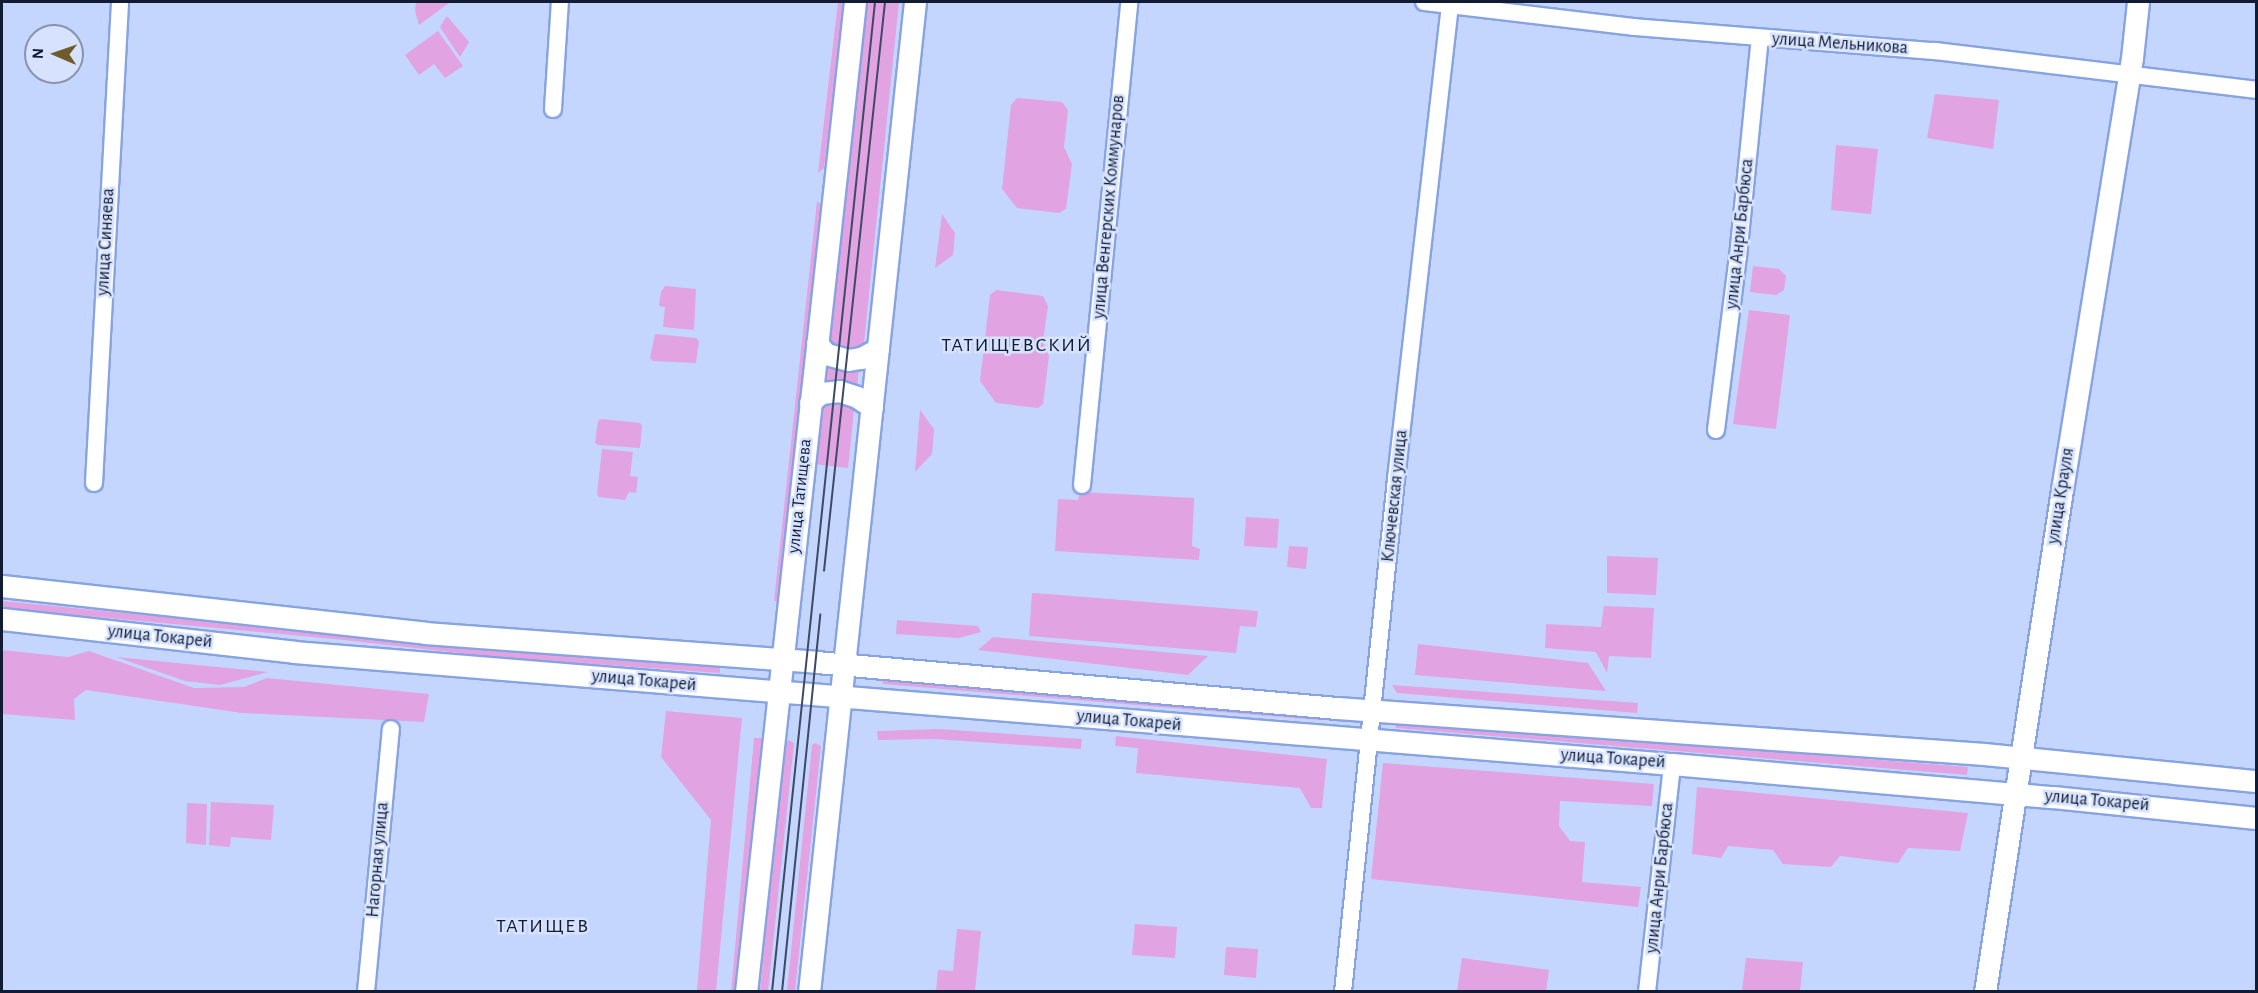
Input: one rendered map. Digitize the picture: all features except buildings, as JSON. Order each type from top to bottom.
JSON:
[{"type":"main road","name":"улица Татищева","points":[[746,992],[855,2]]},
{"type":"main road","points":[[809,992],[915,2]]},
{"type":"main road","name":"улица Крауля","points":[[1985,992],[2062,490],[2129,75],[2138,2]]},
{"type":"main road","points":[[817,343],[826,354],[848,360],[861,358],[878,349]]},
{"type":"main road","points":[[810,402],[821,393],[834,391],[857,397],[872,407]]},
{"type":"main road","name":"улица Токарей","points":[[2,586],[425,633],[845,664],[1373,711],[2022,757],[2256,781]]},
{"type":"main road","name":"улица Токарей","points":[[2,619],[294,652],[1672,764],[2017,794],[2256,818]]},
{"type":"street","name":"улица Синяева","points":[[94,483],[120,2]]},
{"type":"street","points":[[553,109],[560,2]]},
{"type":"street","name":"улица Венгерских Коммунаров","points":[[1082,485],[1129,2]]},
{"type":"street","name":"улица Мельникова","points":[[1424,2],[1450,3],[1634,27],[1946,52],[2256,90]]},
{"type":"street","name":"Ключевская улица","points":[[1343,992],[1397,470],[1450,3]]},
{"type":"street","name":"улица Анри Барбюса","points":[[1716,430],[1737,266],[1760,38]]},
{"type":"street","name":"Нагорная улица","points":[[366,992],[391,729]]},
{"type":"street","name":"улица Анри Барбюса","points":[[1647,992],[1672,764]]},
{"type":"shaded area","points":[[416,2],[449,3],[419,25],[415,11]]},
{"type":"shaded area","points":[[838,2],[845,2],[824,168],[818,173]]},
{"type":"shaded area","points":[[863,2],[899,2],[864,343],[859,350],[835,352],[826,341]]},
{"type":"shaded area","points":[[447,16],[469,42],[460,57],[440,27]]},
{"type":"shaded area","points":[[438,31],[463,66],[445,78],[434,64],[419,75],[405,55]]},
{"type":"shaded area","points":[[1935,94],[1999,100],[1993,149],[1927,138]]},
{"type":"shaded area","points":[[1017,98],[1062,102],[1068,110],[1064,147],[1072,164],[1066,209],[1059,213],[1017,208],[1002,189],[1011,105]]},
{"type":"shaded area","points":[[1836,145],[1878,149],[1871,214],[1831,210]]},
{"type":"shaded area","points":[[817,201],[821,205],[779,601],[774,601]]},
{"type":"shaded area","points":[[942,214],[955,233],[953,255],[935,268]]},
{"type":"shaded area","points":[[1753,266],[1779,269],[1786,276],[1784,290],[1776,295],[1750,292]]},
{"type":"shaded area","points":[[665,286],[696,289],[694,330],[663,327],[665,307],[659,306],[661,292]]},
{"type":"shaded area","points":[[996,290],[1043,296],[1048,306],[1043,342],[1049,356],[1043,404],[1038,408],[996,403],[980,381],[990,295]]},
{"type":"shaded area","points":[[1749,310],[1790,315],[1776,429],[1733,424]]},
{"type":"shaded area","points":[[655,334],[696,338],[699,341],[696,363],[653,361],[650,358]]},
{"type":"shaded area","points":[[825,363],[834,367],[851,369],[859,367],[857,388],[823,384]]},
{"type":"shaded area","points":[[830,398],[852,405],[854,411],[848,468],[814,464],[819,405]]},
{"type":"shaded area","points":[[920,410],[934,429],[932,454],[915,472]]},
{"type":"shaded area","points":[[601,419],[640,423],[642,426],[640,448],[595,443],[598,421]]},
{"type":"shaded area","points":[[602,449],[633,452],[630,476],[638,477],[636,493],[629,492],[625,500],[599,497],[597,494]]},
{"type":"shaded area","points":[[1080,492],[1194,498],[1192,546],[1200,549],[1199,560],[1055,551],[1058,499],[1078,500]]},
{"type":"shaded area","points":[[1246,517],[1279,519],[1277,548],[1244,546]]},
{"type":"shaded area","points":[[1289,546],[1308,547],[1306,569],[1287,567]]},
{"type":"shaded area","points":[[1607,556],[1658,558],[1656,595],[1607,593]]},
{"type":"shaded area","points":[[1032,593],[1258,611],[1256,627],[1240,626],[1236,653],[1029,636]]},
{"type":"shaded area","points":[[2,601],[557,655],[720,665],[720,673],[495,657],[344,640],[2,608]]},
{"type":"shaded area","points":[[1604,606],[1654,608],[1651,658],[1609,656],[1607,673],[1596,652],[1545,648],[1546,624],[1601,627]]},
{"type":"shaded area","points":[[897,620],[978,626],[981,632],[959,638],[896,634]]},
{"type":"shaded area","points":[[993,637],[1208,656],[1188,675],[978,650]]},
{"type":"shaded area","points":[[1418,644],[1588,663],[1606,691],[1415,675]]},
{"type":"shaded area","points":[[2,650],[68,657],[89,651],[194,688],[244,687],[267,678],[429,694],[424,722],[242,713],[86,690],[74,699],[75,720],[2,714]]},
{"type":"shaded area","points":[[116,657],[268,672],[220,685],[185,681]]},
{"type":"shaded area","points":[[882,679],[1318,713],[1318,720],[883,684]]},
{"type":"shaded area","points":[[1392,685],[1638,703],[1637,713],[1397,693]]},
{"type":"shaded area","points":[[666,711],[742,718],[716,991],[697,991],[711,820],[661,757]]},
{"type":"shaded area","points":[[1396,722],[1968,767],[1967,775],[1396,728]]},
{"type":"shaded area","points":[[939,729],[1082,739],[1081,749],[934,739],[878,740],[877,731]]},
{"type":"shaded area","points":[[1116,736],[1327,759],[1322,808],[1311,808],[1300,788],[1136,773],[1138,748],[1115,746]]},
{"type":"shaded area","points":[[754,738],[762,738],[738,991],[731,992]]},
{"type":"shaded area","points":[[788,740],[794,743],[768,991],[760,991],[785,743]]},
{"type":"shaded area","points":[[815,743],[821,746],[795,991],[787,991],[812,745]]},
{"type":"shaded area","points":[[1383,763],[1654,784],[1652,806],[1560,801],[1559,826],[1570,841],[1585,842],[1582,882],[1641,887],[1638,907],[1371,879]]},
{"type":"shaded area","points":[[1697,787],[1968,813],[1960,851],[1908,848],[1898,863],[1840,856],[1831,867],[1783,864],[1773,850],[1728,846],[1721,858],[1692,854]]},
{"type":"shaded area","points":[[211,802],[274,805],[271,840],[231,837],[230,847],[209,845]]},
{"type":"shaded area","points":[[187,803],[207,804],[206,845],[186,843]]},
{"type":"shaded area","points":[[1135,924],[1177,927],[1175,958],[1132,955]]},
{"type":"shaded area","points":[[957,929],[981,931],[975,991],[936,991],[938,970],[953,971]]},
{"type":"shaded area","points":[[1226,947],[1258,949],[1256,978],[1224,975]]},
{"type":"shaded area","points":[[1462,958],[1549,970],[1546,991],[1457,991]]},
{"type":"shaded area","points":[[1746,958],[1803,962],[1800,991],[1742,991]]},
{"type":"tram line","points":[[772,992],[875,2]]},
{"type":"tram line","points":[[824,571],[885,2]]},
{"type":"tram line","points":[[782,992],[820,615]]},
{"type":"district","name":"ТАТИЩЕВСКИЙ","points":[[1017,345]]},
{"type":"district","name":"ТАТИЩЕВ","points":[[543,926]]}]
